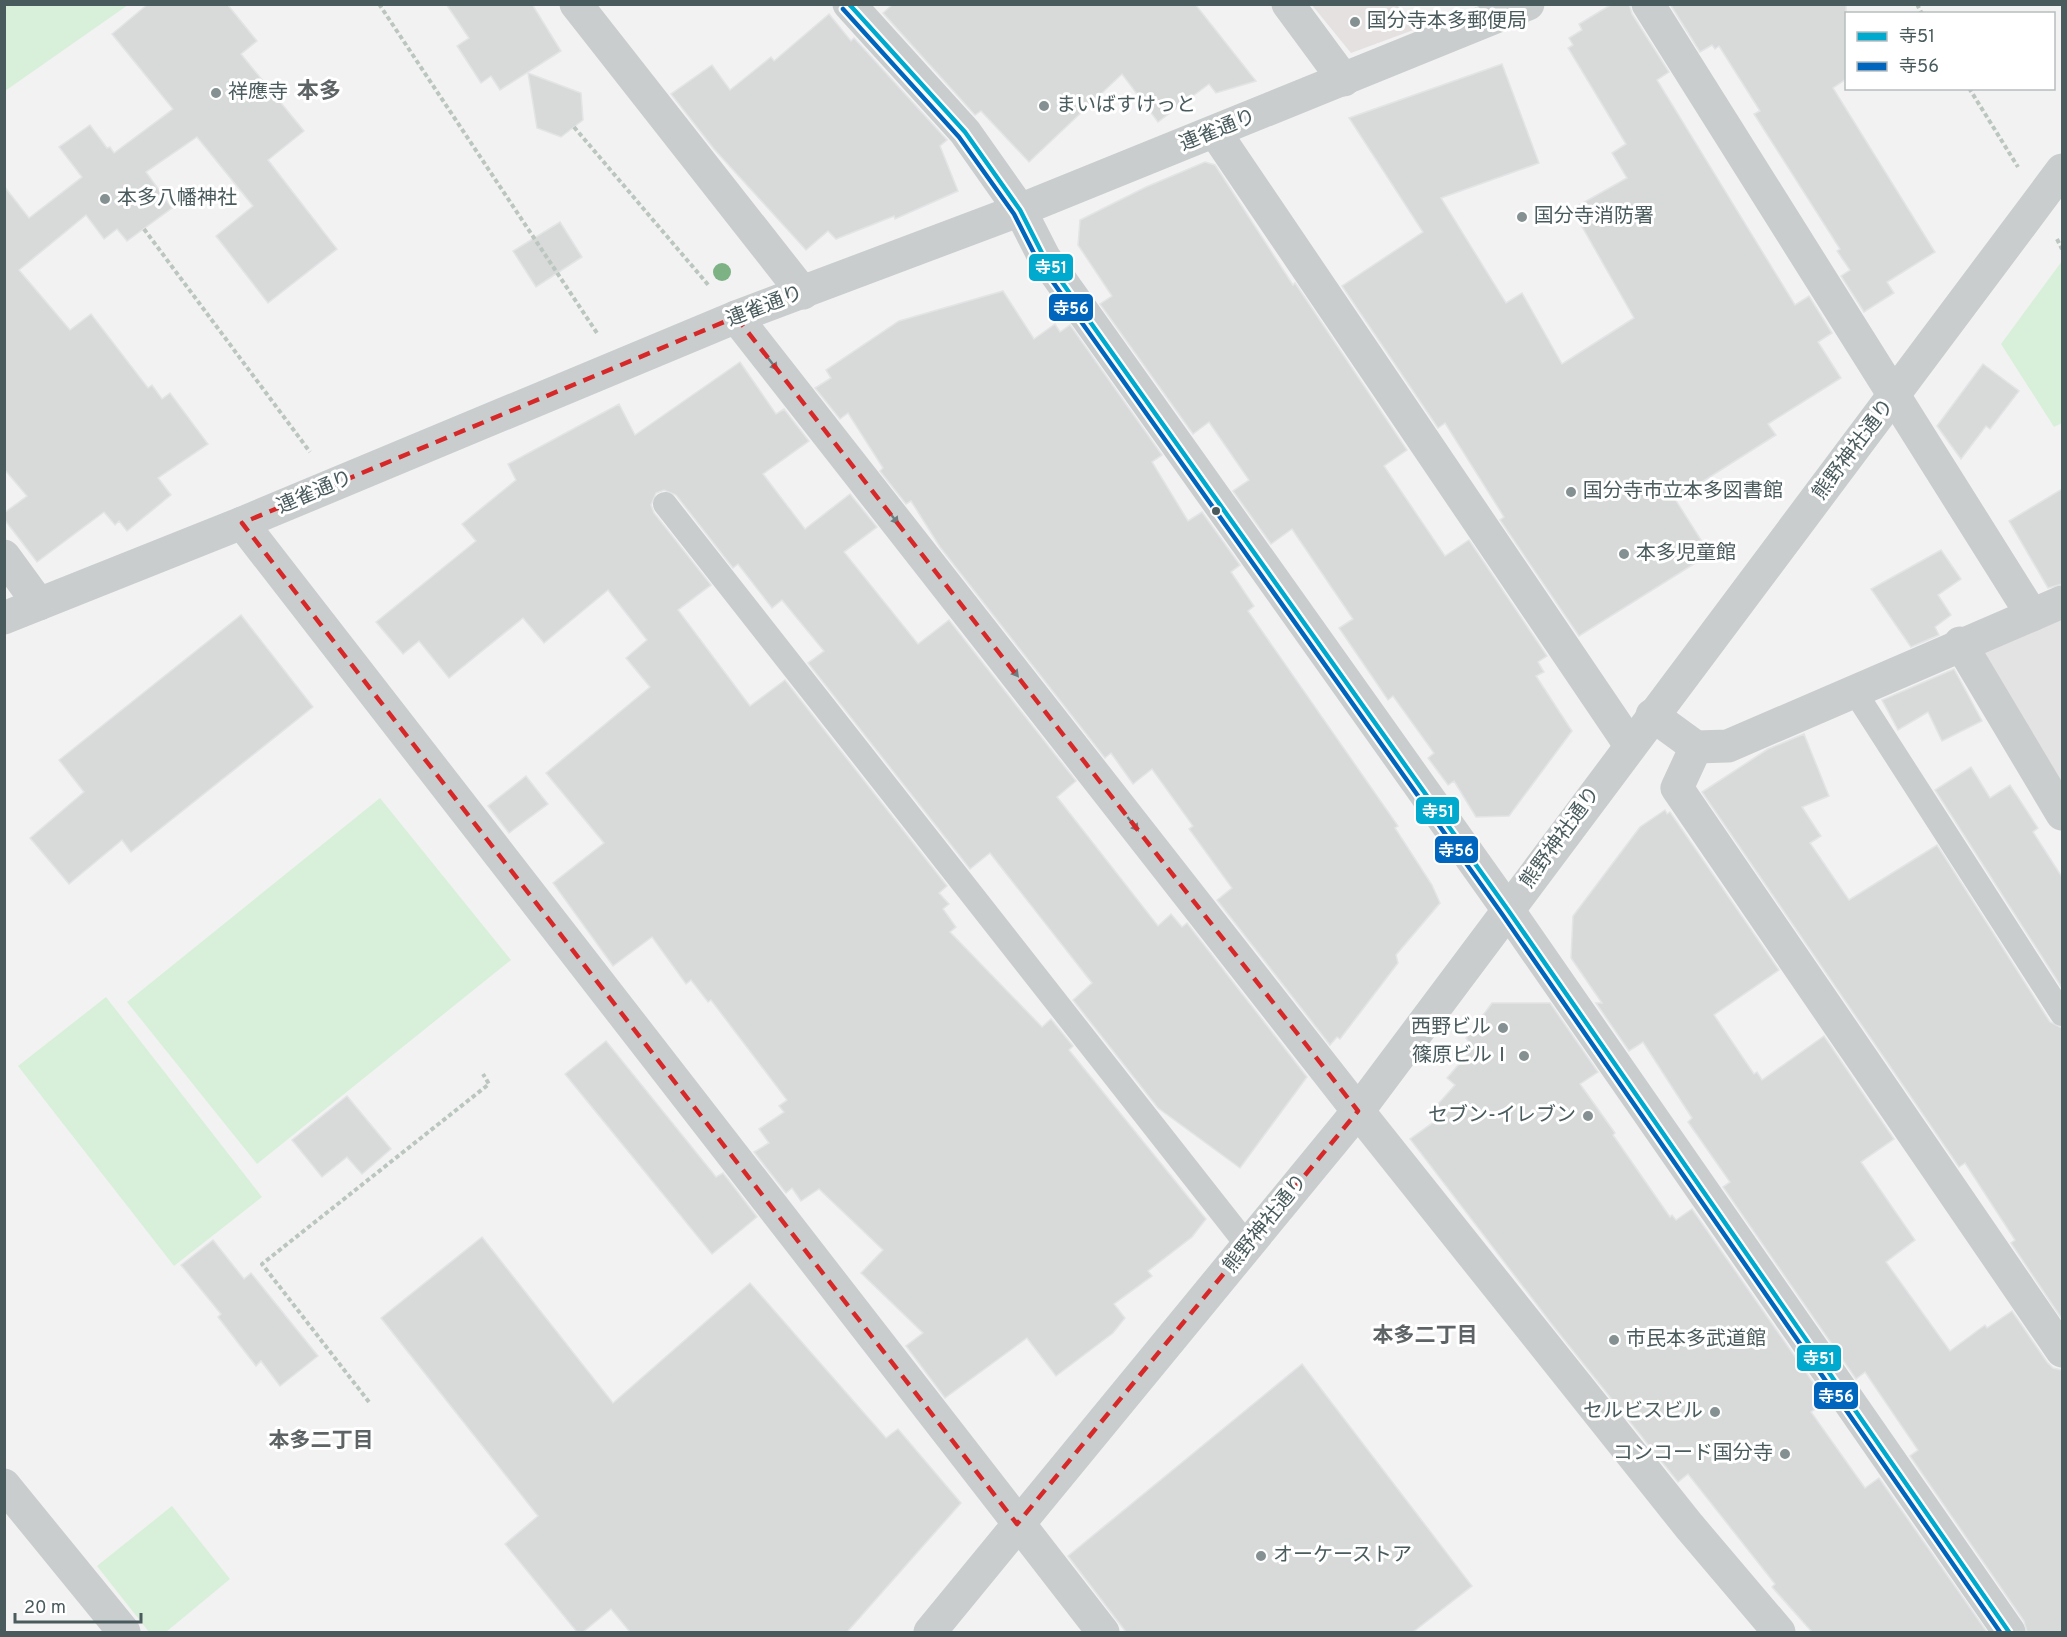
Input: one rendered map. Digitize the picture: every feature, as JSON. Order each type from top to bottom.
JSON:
[{"type":"main road","name":"連雀通り","points":[[4,618],[242,523],[736,317],[1020,210],[1528,4]]},
{"type":"main road","name":"熊野神社通り","points":[[930,1632],[1358,1111],[1652,715],[1895,396],[2062,170]]},
{"type":"street","points":[[576,4],[803,293]]},
{"type":"street","points":[[849,4],[965,132],[1020,210],[1044,257],[1508,910],[2009,1632]]},
{"type":"street","points":[[1288,4],[1344,80]]},
{"type":"street","points":[[1648,4],[2032,615]]},
{"type":"street","points":[[1215,132],[1630,745]]},
{"type":"street","points":[[736,317],[1358,1111],[1689,1526],[1779,1632]]},
{"type":"street","points":[[242,523],[1103,1632]]},
{"type":"street","points":[[4,556],[39,604]]},
{"type":"street","points":[[1652,715],[1696,747],[1728,746],[1853,689],[2062,602]]},
{"type":"street","points":[[1960,643],[2062,814]]},
{"type":"street","points":[[1696,747],[1677,788],[2062,1351]]},
{"type":"street","points":[[4,1485],[124,1632]]},
{"type":"lane","points":[[665,504],[1248,1246]]},
{"type":"lane","points":[[1853,689],[2062,1014]]},
{"type":"path","points":[[379,4],[602,341]]},
{"type":"path","points":[[1970,90],[2038,203]]},
{"type":"path","points":[[574,127],[711,288]]},
{"type":"path","points":[[144,229],[316,460]]},
{"type":"path","points":[[369,1402],[262,1264],[489,1084],[483,1074]]},
{"type":"highlighted area","points":[[736,317],[1358,1111],[1017,1524],[242,523]]},
{"type":"shaded area","points":[[1312,5],[1397,5],[1416,29],[1351,53]]},
{"type":"shaded area","points":[[2062,602],[2062,814],[1960,643]]},
{"type":"green space","points":[[5,4],[128,4],[128,5],[5,91]]},
{"type":"green space","points":[[2062,261],[2062,423],[2054,427],[2001,344]]},
{"type":"green space","points":[[380,798],[511,960],[257,1164],[127,1002]]},
{"type":"green space","points":[[106,997],[262,1197],[174,1266],[18,1066]]},
{"type":"green space","points":[[172,1506],[230,1579],[166,1632],[149,1632],[97,1566]]},
{"type":"building","points":[[148,4],[227,4],[257,41],[241,54],[304,131],[268,160],[337,249],[268,303],[216,236],[253,206],[197,137],[146,172],[172,208],[127,241],[117,229],[104,239],[86,215],[19,270],[70,330],[91,314],[148,388],[152,385],[162,399],[170,393],[208,444],[158,478],[171,495],[127,531],[119,521],[115,525],[104,512],[37,562],[4,519],[4,513],[27,496],[4,469],[4,186],[29,218],[82,177],[59,147],[90,125],[107,148],[110,147],[114,153],[173,109],[112,34]]},
{"type":"building","points":[[446,4],[532,4],[561,51],[500,90],[491,76],[481,83],[457,46],[469,38]]},
{"type":"building","points":[[893,4],[1195,4],[1256,81],[1216,93],[1209,84],[1158,122],[1122,74],[1029,162],[981,111],[975,115],[883,13]]},
{"type":"building","points":[[1612,4],[1629,4],[1632,14],[1669,72],[1657,80],[1795,305],[1809,296],[1832,333],[1818,342],[1841,378],[1768,424],[1776,435],[1675,499],[1710,554],[1579,636],[1500,520],[1504,517],[1445,423],[1438,428],[1342,286],[1423,232],[1349,118],[1502,64],[1539,163],[1441,198],[1506,303],[1522,293],[1562,364],[1634,318],[1572,209],[1627,178],[1612,153],[1626,144],[1568,48],[1573,45],[1569,38],[1582,30],[1579,24]]},
{"type":"building","points":[[1670,4],[1846,4],[1845,80],[1833,88],[1935,252],[1887,282],[1894,293],[1864,312],[1841,276],[1850,270],[1837,251],[1840,249],[1754,114],[1760,111],[1719,46],[1715,49],[1712,45],[1700,52]]},
{"type":"building","points":[[829,14],[851,41],[854,38],[947,140],[940,146],[958,191],[895,219],[894,216],[836,239],[828,231],[806,250],[714,149],[671,94],[712,65],[730,90],[771,57],[774,61]]},
{"type":"building","points":[[528,73],[581,93],[583,120],[561,137],[537,128]]},
{"type":"building","points":[[1205,162],[1215,165],[1293,285],[1295,283],[1407,450],[1384,466],[1445,556],[1469,540],[1547,656],[1538,662],[1544,672],[1536,676],[1572,731],[1509,816],[1476,817],[1454,781],[1448,785],[1428,758],[1434,753],[1393,696],[1388,700],[1339,628],[1353,619],[1292,529],[1271,544],[1233,491],[1249,480],[1209,422],[1193,434],[1100,304],[1112,296],[1078,245],[1080,220],[1146,187]]},
{"type":"building","points":[[560,222],[582,257],[536,287],[513,251]]},
{"type":"building","points":[[1003,291],[1034,339],[1055,324],[1060,332],[1070,325],[1162,455],[1152,462],[1188,521],[1202,512],[1240,565],[1231,572],[1254,606],[1248,611],[1398,826],[1395,828],[1432,885],[1440,903],[1396,955],[1398,963],[1340,1039],[1337,1037],[1330,1045],[1217,900],[1232,888],[1189,829],[1193,826],[1152,769],[1133,784],[1111,753],[1105,758],[940,547],[911,501],[906,504],[880,471],[883,468],[848,413],[840,419],[815,388],[831,378],[826,370],[899,321]]},
{"type":"building","points":[[740,362],[776,414],[784,409],[809,441],[763,474],[805,529],[850,494],[877,527],[844,552],[918,644],[949,620],[1076,781],[1057,797],[1158,926],[1171,914],[1182,927],[1187,923],[1307,1077],[1240,1168],[1158,1108],[1073,1000],[1092,983],[990,853],[970,869],[808,663],[824,651],[782,600],[772,608],[738,564],[733,568],[676,495],[664,490],[656,493],[651,505],[654,513],[711,585],[678,610],[750,706],[785,680],[947,886],[939,893],[949,904],[943,909],[956,927],[950,932],[1042,1027],[1051,1019],[1073,1046],[1069,1050],[1206,1219],[1192,1237],[1148,1271],[1152,1276],[1114,1304],[1125,1318],[1113,1333],[1056,1376],[1027,1338],[945,1398],[906,1346],[923,1333],[861,1273],[883,1250],[819,1189],[801,1201],[792,1188],[786,1193],[754,1152],[769,1143],[759,1129],[784,1112],[779,1106],[787,1100],[711,1000],[708,1002],[691,980],[686,984],[652,937],[613,966],[553,883],[604,843],[546,773],[650,687],[626,658],[647,640],[608,590],[544,643],[523,618],[449,678],[419,641],[403,654],[376,622],[476,541],[462,524],[516,480],[508,464],[619,404],[635,435]]},
{"type":"building","points":[[1983,364],[2019,391],[1990,429],[1986,426],[1961,459],[1937,426]]},
{"type":"building","points":[[2062,489],[2062,584],[2048,588],[2009,521]]},
{"type":"building","points":[[1941,550],[1961,579],[1938,595],[1951,615],[1935,627],[1939,635],[1911,647],[1871,589]]},
{"type":"building","points":[[241,615],[313,707],[131,852],[122,840],[69,884],[30,838],[84,792],[59,760]]},
{"type":"building","points":[[1954,669],[1982,721],[1942,741],[1928,712],[1898,730],[1882,700]]},
{"type":"building","points":[[1804,734],[1829,796],[1802,807],[1821,836],[1810,843],[1849,900],[1937,845],[2050,1022],[2062,1028],[2062,1319],[2011,1243],[2015,1240],[1965,1163],[1959,1167],[1702,792],[1768,749]]},
{"type":"building","points":[[1971,767],[1990,798],[2010,785],[2038,828],[2033,832],[2062,877],[2062,988],[1935,790]]},
{"type":"building","points":[[526,776],[548,804],[509,833],[488,806]]},
{"type":"building","points":[[1665,810],[1667,814],[1670,812],[1779,970],[1714,1015],[1754,1074],[1757,1072],[1762,1080],[1824,1036],[1894,1139],[1861,1162],[1915,1240],[1886,1262],[1950,1351],[1985,1325],[1987,1328],[2012,1311],[2047,1362],[2053,1368],[2062,1370],[2062,1632],[2027,1632],[2024,1621],[1910,1456],[1918,1450],[1865,1372],[1856,1379],[1723,1187],[1730,1182],[1688,1122],[1692,1118],[1643,1042],[1629,1051],[1596,1003],[1602,1003],[1571,958],[1573,916],[1640,827]]},
{"type":"building","points":[[1492,1003],[1550,1003],[1598,1072],[1580,1084],[1615,1133],[1613,1135],[1670,1217],[1672,1215],[1676,1220],[1692,1209],[1826,1401],[1811,1412],[1865,1488],[1879,1478],[1987,1632],[1812,1632],[1772,1587],[1775,1584],[1688,1474],[1678,1482],[1554,1327],[1410,1139],[1435,1121],[1429,1114],[1455,1085],[1447,1078],[1473,1048],[1466,1038]]},
{"type":"building","points":[[606,1041],[716,1177],[723,1173],[757,1217],[712,1254],[565,1074]]},
{"type":"building","points":[[347,1096],[391,1149],[362,1174],[347,1157],[322,1177],[292,1140]]},
{"type":"building","points":[[482,1237],[613,1403],[750,1283],[886,1438],[898,1429],[961,1503],[847,1632],[630,1632],[611,1609],[583,1632],[577,1632],[505,1544],[538,1516],[381,1318]]},
{"type":"building","points":[[213,1240],[244,1279],[251,1273],[318,1356],[280,1386],[261,1361],[256,1366],[218,1317],[221,1314],[181,1265]]},
{"type":"building","points":[[1302,1364],[1472,1586],[1413,1632],[1126,1632],[1068,1556]]},
{"type":"transit line","name":"寺51","points":[[849,4],[965,132],[1020,210],[1044,257],[1508,910],[2009,1632]]},
{"type":"transit line","name":"寺56","points":[[843,9],[959,137],[1014,214],[1038,261],[1502,914],[2000,1632]]},
{"type":"place","name":"国分寺本多郵便局","points":[[1355,22]]},
{"type":"place","name":"祥應寺","points":[[216,93]]},
{"type":"place","name":"まいばすけっと","points":[[1044,106]]},
{"type":"place","name":"本多八幡神社","points":[[105,199]]},
{"type":"place","name":"国分寺消防署","points":[[1522,217]]},
{"type":"place","name":"国分寺市立本多図書館","points":[[1571,492]]},
{"type":"place","name":"本多児童館","points":[[1624,554]]},
{"type":"place","name":"西野ビル","points":[[1503,1028]]},
{"type":"place","name":"篠原ビルⅠ","points":[[1524,1056]]},
{"type":"place","name":"セブン-イレブン","points":[[1588,1116]]},
{"type":"place","name":"市民本多武道館","points":[[1614,1340]]},
{"type":"place","name":"セルビスビル","points":[[1715,1412]]},
{"type":"place","name":"コンコード国分寺","points":[[1785,1454]]},
{"type":"place","name":"オーケーストア","points":[[1261,1556]]},
{"type":"district","name":"本多","points":[[319,92]]},
{"type":"district","name":"本多二丁目","points":[[1425,1336]]},
{"type":"district","name":"本多二丁目","points":[[321,1441]]}]
